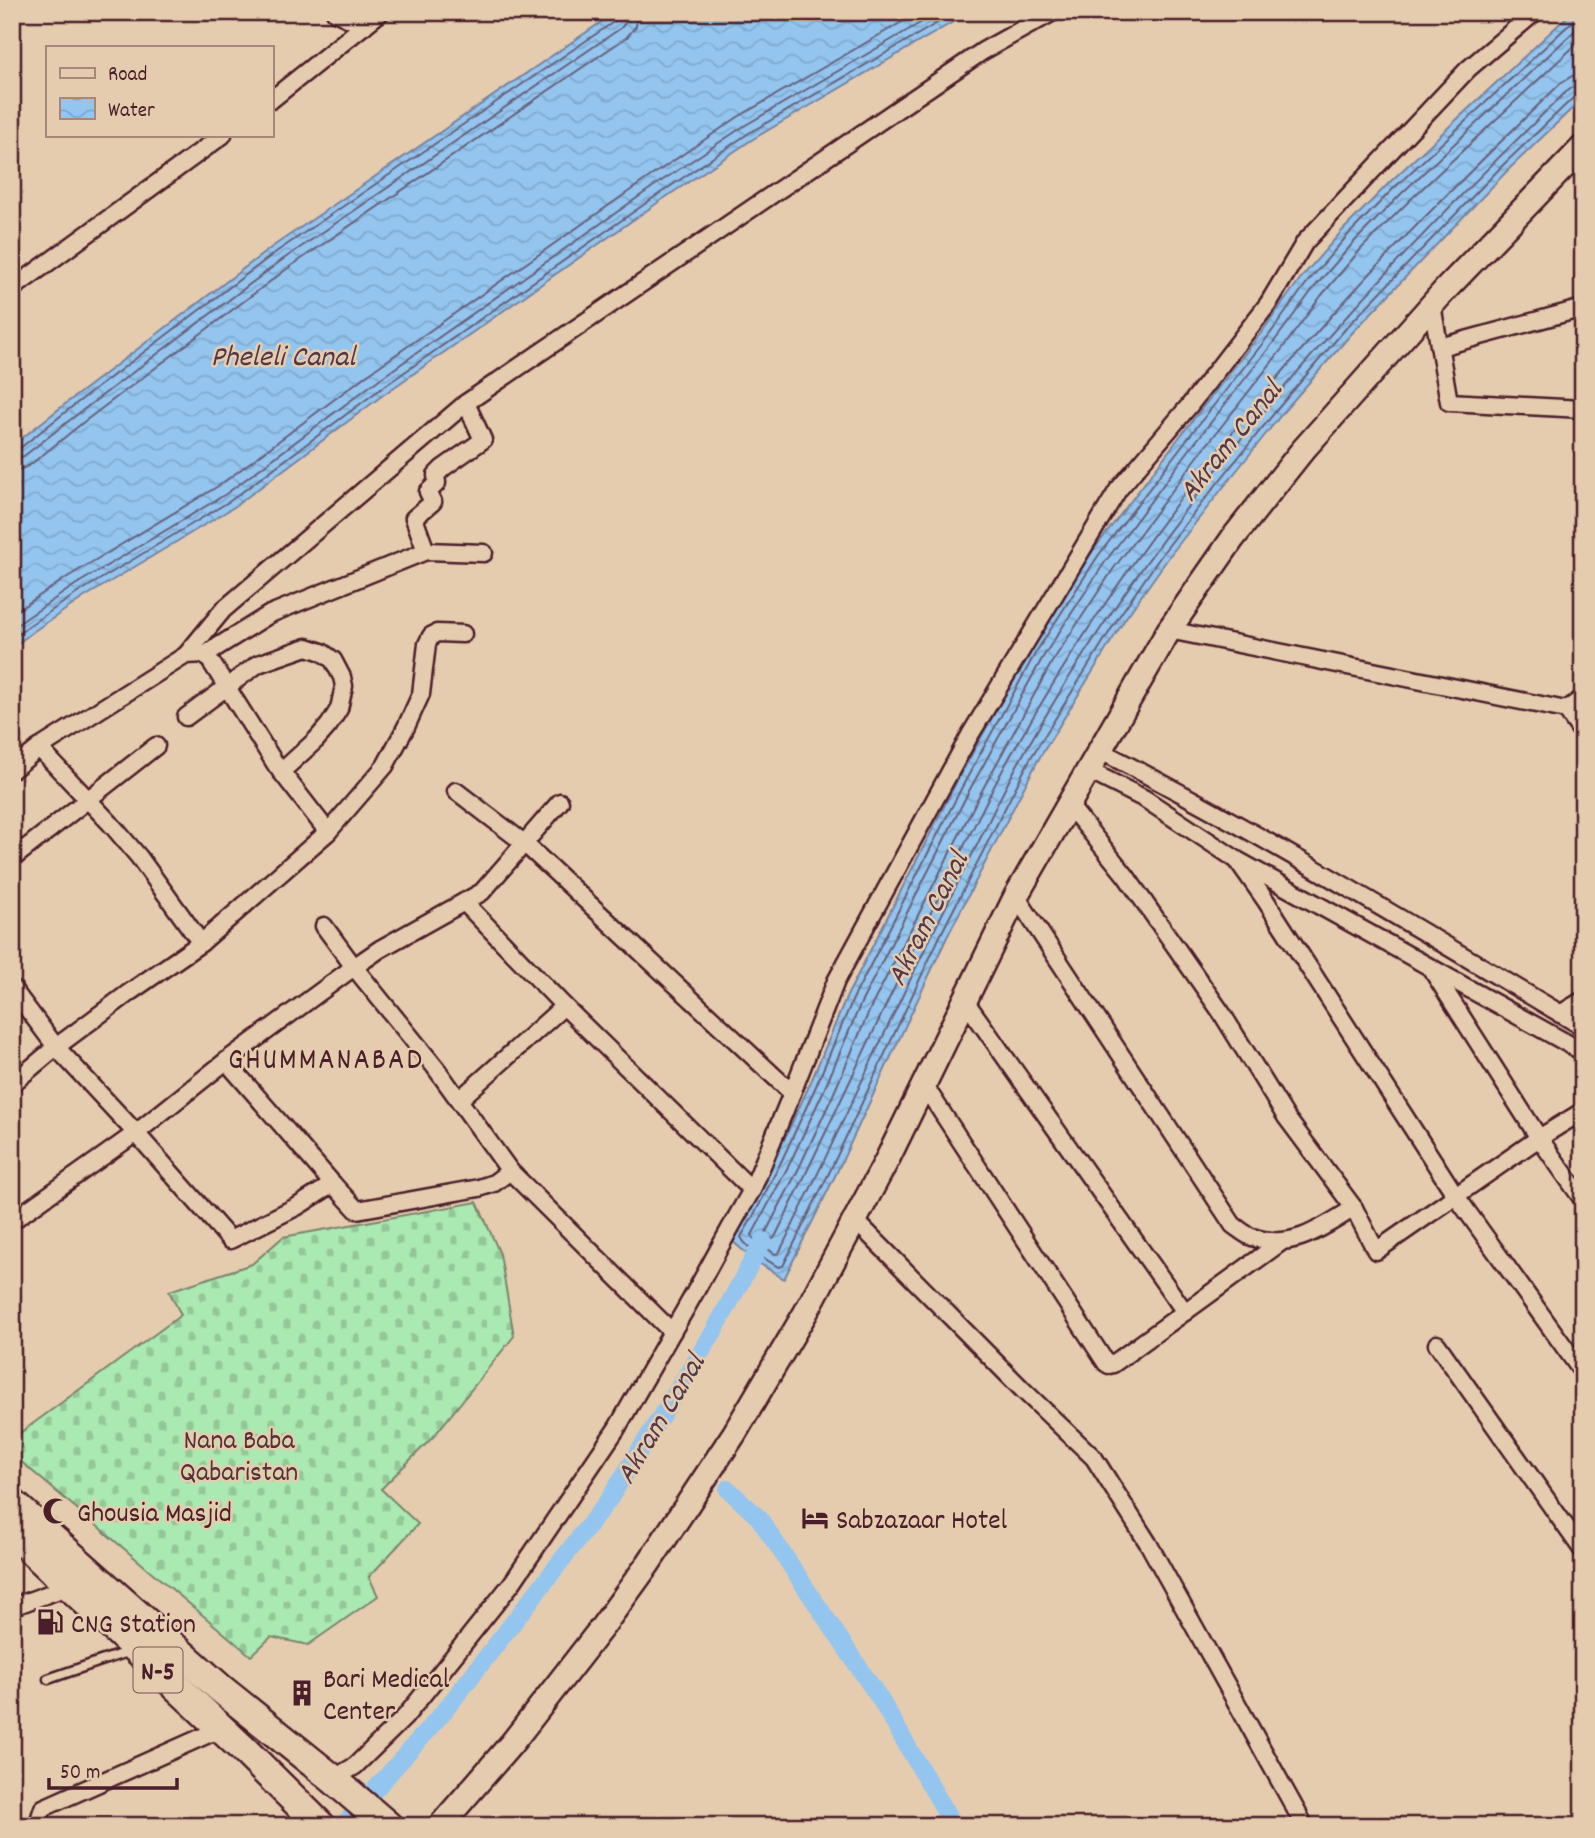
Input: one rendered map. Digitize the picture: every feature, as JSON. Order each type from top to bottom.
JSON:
[{"type":"highway","name":"N-5","points":[[12,1503],[124,1620],[136,1649],[307,1817]]},
{"type":"highway","name":"N-5","points":[[12,1532],[69,1586],[124,1620],[221,1689],[388,1826]]},
{"type":"street","points":[[335,12],[364,26]]},
{"type":"street","points":[[273,98],[381,12]]},
{"type":"street","points":[[12,770],[39,748],[186,654],[223,610],[466,403],[983,51],[1053,12]]},
{"type":"street","points":[[333,1779],[355,1766],[405,1717],[512,1583],[617,1428],[752,1190],[836,981],[970,735],[1118,490],[1189,406],[1268,304],[1305,242],[1468,69],[1535,12]]},
{"type":"street","points":[[12,289],[222,136]]},
{"type":"street","points":[[440,1826],[512,1743],[603,1626],[655,1554],[734,1434],[806,1312],[855,1220],[1017,896],[1169,630],[1233,538],[1302,451],[1432,305],[1583,147]]},
{"type":"street","points":[[1432,305],[1449,402],[1583,409]]},
{"type":"street","points":[[1440,347],[1583,308]]},
{"type":"street","points":[[426,551],[414,518],[433,502],[428,492],[437,483],[436,475],[483,440],[466,403]]},
{"type":"street","points":[[186,654],[206,653],[270,614],[426,551],[484,553]]},
{"type":"street","points":[[1169,630],[1566,710],[1583,734]]},
{"type":"street","points":[[12,1084],[130,992],[201,943],[328,832],[385,766],[406,727],[421,694],[431,636],[437,633],[463,634]]},
{"type":"street","points":[[186,717],[258,664],[307,646],[322,652],[333,660],[344,686],[339,709],[316,740],[281,772]]},
{"type":"street","points":[[206,653],[281,772],[328,832]]},
{"type":"street","points":[[1566,710],[1583,698]]},
{"type":"street","points":[[12,859],[156,746]]},
{"type":"street","points":[[39,748],[139,857],[201,943]]},
{"type":"street","points":[[1099,750],[1167,785],[1401,918],[1583,1027]]},
{"type":"street","points":[[1087,771],[1144,799],[1237,860],[1583,1052]]},
{"type":"street","points":[[456,791],[524,843],[792,1093]]},
{"type":"street","points":[[12,1222],[136,1133],[226,1061],[354,967],[380,949],[482,892],[560,802]]},
{"type":"street","points":[[1068,804],[1126,876],[1221,1012],[1286,1116],[1354,1208],[1376,1251],[1539,1138],[1583,1111]]},
{"type":"street","points":[[1237,860],[1455,1196],[1583,1373]]},
{"type":"street","points":[[1017,896],[1233,1225],[1250,1237],[1280,1242]]},
{"type":"street","points":[[464,902],[564,1006],[752,1190]]},
{"type":"street","points":[[324,926],[354,967],[436,1066],[510,1171],[672,1332]]},
{"type":"street","points":[[1429,965],[1539,1138],[1583,1200]]},
{"type":"street","points":[[12,988],[57,1047],[230,1240],[298,1206],[333,1184]]},
{"type":"street","points":[[1560,1014],[1583,1000]]},
{"type":"street","points":[[966,1002],[1185,1312]]},
{"type":"street","points":[[459,1100],[564,1006]]},
{"type":"street","points":[[226,1061],[357,1210],[479,1188],[494,1183],[510,1171]]},
{"type":"street","points":[[924,1085],[1109,1365],[1280,1242],[1316,1232],[1354,1208]]},
{"type":"street","points":[[855,1220],[1094,1458],[1148,1542],[1302,1821]]},
{"type":"street","points":[[1437,1344],[1583,1551]]},
{"type":"street","points":[[12,1607],[69,1586]]},
{"type":"street","points":[[37,1826],[43,1808],[220,1729]]},
{"type":"lane","points":[[48,1679],[136,1649]]},
{"type":"green space","name":"Nana Baba Qabaristan","points":[[477,1202],[500,1254],[514,1336],[434,1436],[381,1489],[418,1524],[369,1577],[378,1596],[308,1645],[271,1637],[251,1656],[12,1454],[12,1439],[181,1315],[169,1291],[252,1264],[283,1237]]},
{"type":"water","name":"Pheleli Canal","points":[[616,12],[970,12],[753,139],[383,395],[234,507],[83,598],[12,648],[12,446],[272,247]]},
{"type":"water","points":[[1572,12],[1583,12],[1583,98],[1508,170],[1353,332],[1285,410],[1171,554],[1125,619],[1037,762],[947,937],[784,1279],[754,1260],[731,1240],[776,1157],[847,996],[956,783],[1030,649],[1092,552],[1300,279],[1342,231],[1391,181]]},
{"type":"waterway","name":"Akram Canal","points":[[343,1826],[446,1709],[610,1498],[713,1333],[763,1241]]},
{"type":"waterway","points":[[728,1489],[759,1518],[880,1699],[954,1826]]},
{"type":"place","name":"Ghousia Masjid","points":[[56,1511]]},
{"type":"place","name":"Sabzazaar Hotel","points":[[815,1518]]},
{"type":"place","name":"CNG Station","points":[[50,1622]]},
{"type":"place","name":"Bari Medical Center","points":[[302,1693]]},
{"type":"district","name":"GHUMMANABAD","points":[[326,1058]]}]
